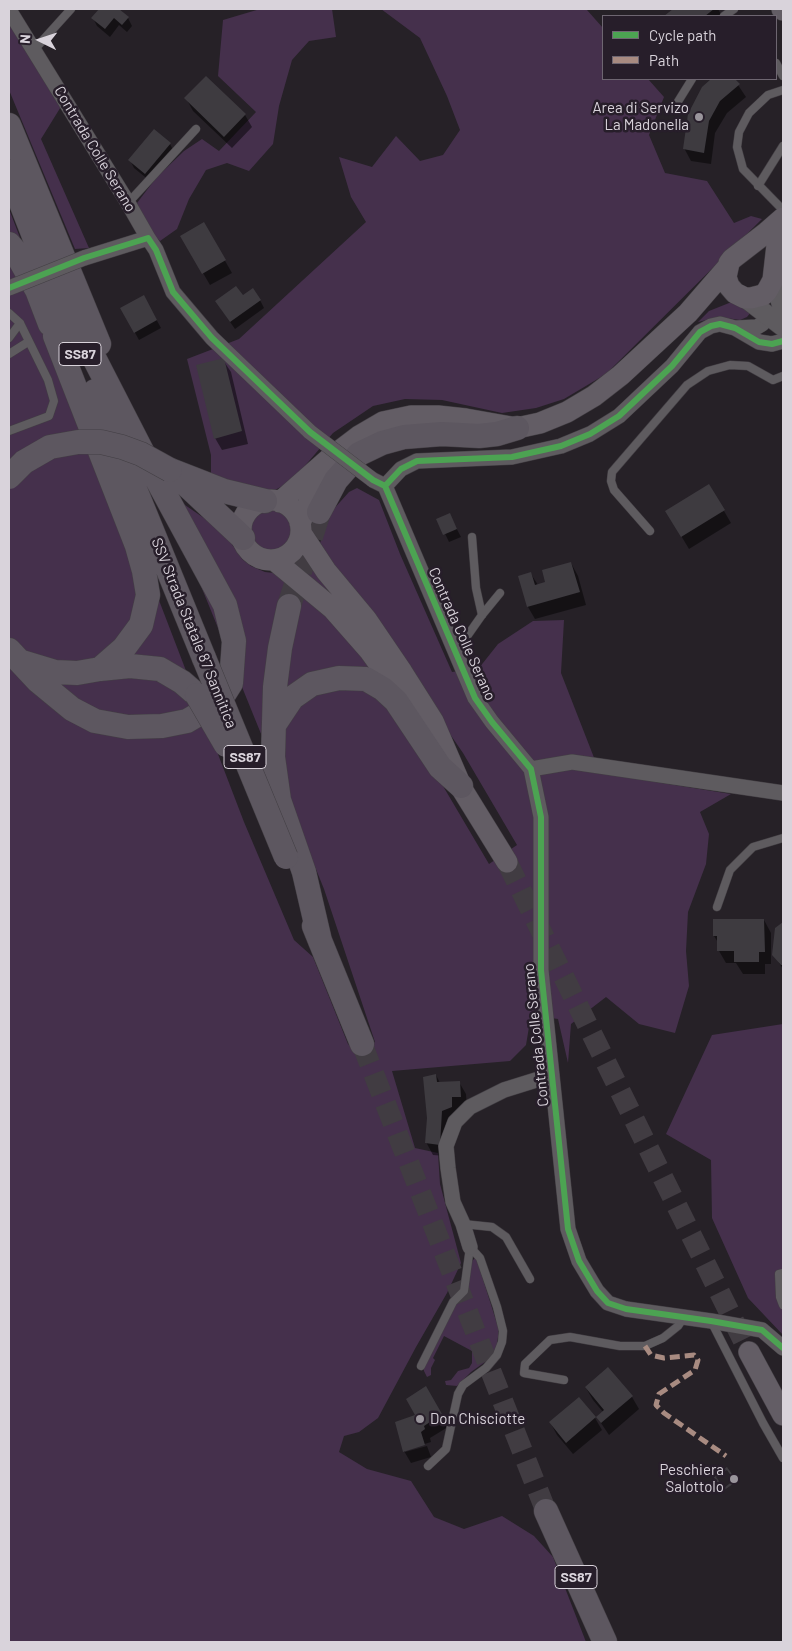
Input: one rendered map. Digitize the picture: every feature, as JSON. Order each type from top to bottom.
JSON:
[{"type":"main road","points":[[9,125],[136,464],[137,546]]},
{"type":"main road","points":[[9,147],[24,194],[29,222]]},
{"type":"main road","points":[[9,172],[29,222]]},
{"type":"main road","points":[[306,523],[336,480],[360,454],[382,443],[404,437],[442,434],[479,436],[497,434],[540,423],[567,412],[594,396],[621,375],[688,313],[734,260],[783,218]]},
{"type":"main road","name":"SSV Strada Statale 87 Sannitica","points":[[29,222],[59,302],[102,406],[136,464],[204,658],[362,1044]]},
{"type":"main road","points":[[688,313],[703,304],[740,296],[751,298],[763,295],[771,286],[783,227]]},
{"type":"main road","points":[[9,244],[15,251],[36,290],[56,336],[137,546],[144,571],[148,595],[141,625],[124,648],[100,669]]},
{"type":"main road","points":[[740,296],[727,282],[734,260],[751,251],[761,254],[769,261],[773,275]]},
{"type":"main road","points":[[13,655],[38,681],[72,709],[95,721],[128,727],[162,726],[187,721],[218,702],[231,683],[234,641],[225,605],[136,464],[90,350],[59,302]]},
{"type":"main road","points":[[56,336],[102,406]]},
{"type":"main road","points":[[242,538],[243,519],[256,504],[273,501],[358,436],[383,422],[411,416],[438,416],[517,428]]},
{"type":"main road","points":[[9,477],[24,462],[50,447],[78,442],[100,442],[141,454],[170,470],[224,491],[273,501],[293,510],[306,523],[326,571],[366,620],[433,721],[461,786]]},
{"type":"main road","points":[[170,470],[242,538],[251,552],[266,559],[274,560],[284,557],[298,543],[306,523],[313,491],[330,458]]},
{"type":"main road","points":[[274,560],[333,609],[369,650],[461,786],[506,862]]},
{"type":"main road","points":[[290,606],[280,648],[275,687],[272,757],[279,800],[304,872],[320,940]]},
{"type":"main road","points":[[13,655],[55,672],[78,673],[130,666],[160,669],[182,682],[197,695],[222,737],[248,796],[286,857]]},
{"type":"main road","points":[[274,725],[292,698],[312,684],[339,678],[366,680],[383,689],[396,701],[440,767],[461,786]]},
{"type":"main road","points":[[749,1352],[783,1415]]},
{"type":"main road","name":"SS87","points":[[546,1511],[606,1642]]},
{"type":"street","name":"Contrada Colle Serano","points":[[9,10],[156,250],[173,292],[212,338],[310,432],[379,483],[475,698],[492,722],[531,769],[541,817],[541,970],[568,1230],[579,1261],[597,1291],[608,1303],[626,1309],[762,1330],[783,1347]]},
{"type":"street","points":[[9,288],[84,258],[148,238]]},
{"type":"street","points":[[773,275],[779,317]]},
{"type":"street","points":[[740,296],[779,317]]},
{"type":"street","points":[[735,328],[757,327],[779,317]]},
{"type":"street","points":[[379,483],[417,461],[512,457],[561,446],[590,434],[625,409],[672,366],[700,332],[710,326],[720,324],[735,328],[759,342],[772,344],[783,341]]},
{"type":"street","points":[[531,769],[572,762],[783,793]]},
{"type":"street","points":[[470,1247],[463,1224],[453,1202],[448,1168],[446,1146],[455,1122],[470,1107],[495,1094],[552,1075]]},
{"type":"lane","points":[[34,50],[71,9]]},
{"type":"lane","points":[[777,65],[783,76]]},
{"type":"lane","points":[[674,108],[691,80]]},
{"type":"lane","points":[[783,90],[768,95],[748,113],[739,132],[737,146],[743,169],[783,210]]},
{"type":"lane","points":[[128,203],[196,129]]},
{"type":"lane","points":[[758,186],[783,146]]},
{"type":"lane","points":[[9,313],[20,323],[48,380],[54,401],[49,416],[9,431]]},
{"type":"lane","points":[[9,338],[20,323]]},
{"type":"lane","points":[[9,354],[28,342]]},
{"type":"lane","points":[[650,531],[614,490],[611,481],[612,472],[618,465],[687,385],[708,371],[730,364],[748,366],[773,380],[783,376]]},
{"type":"lane","points":[[472,537],[476,588],[482,615]]},
{"type":"lane","points":[[455,654],[500,593]]},
{"type":"lane","points":[[717,908],[730,870],[753,848],[783,838]]},
{"type":"lane","points":[[463,1224],[492,1227],[506,1237],[530,1279]]},
{"type":"lane","points":[[421,1366],[453,1302],[464,1291],[470,1247]]},
{"type":"lane","points":[[428,1466],[446,1449],[458,1394],[463,1385],[486,1368],[497,1355],[502,1342],[503,1331],[497,1307],[480,1258],[470,1247]]},
{"type":"lane","points":[[783,1273],[779,1274],[780,1297],[783,1305]]},
{"type":"lane","points":[[564,1380],[524,1374],[525,1364],[550,1340],[570,1337],[620,1346],[645,1346],[663,1338],[678,1326],[684,1317]]},
{"type":"lane","points":[[711,1321],[783,1458]]},
{"type":"shaded area","points":[[260,9],[332,9],[336,37],[309,41],[292,60],[279,106],[273,144],[249,171],[227,163],[206,170],[189,199],[177,229],[160,241],[147,229],[137,203],[156,178],[184,151],[202,139],[219,151],[256,112],[218,76],[223,20]]},
{"type":"shaded area","points":[[381,9],[588,9],[602,27],[602,80],[649,80],[664,97],[649,135],[665,173],[707,181],[734,223],[751,216],[762,219],[606,374],[564,399],[536,408],[502,413],[442,400],[405,399],[373,406],[333,433],[292,481],[275,490],[256,489],[211,476],[211,455],[187,359],[239,339],[366,222],[351,197],[339,157],[372,167],[396,136],[420,161],[443,155],[460,130],[447,96],[420,38]]},
{"type":"shaded area","points":[[9,16],[62,105],[41,139],[89,248],[75,249],[9,90]]},
{"type":"shaded area","points":[[9,209],[244,822],[294,940],[313,957],[348,1044],[357,1053],[375,1042],[324,889],[175,522],[182,503],[223,531],[242,559],[251,566],[265,572],[274,573],[303,593],[361,647],[489,864],[517,845],[463,753],[320,543],[332,511],[349,492],[357,488],[379,500],[400,554],[452,672],[479,668],[498,644],[533,621],[564,620],[561,673],[600,773],[731,794],[700,812],[709,834],[706,864],[688,912],[686,951],[689,986],[675,1033],[639,1024],[606,997],[571,1024],[568,1063],[558,1019],[531,1015],[526,1045],[510,1061],[392,1071],[415,1148],[438,1153],[440,1184],[461,1263],[447,1293],[378,1418],[359,1432],[344,1436],[339,1452],[367,1469],[411,1481],[434,1517],[464,1529],[502,1516],[534,1536],[553,1557],[586,1642],[9,1642]]},
{"type":"shaded area","points":[[729,303],[738,303],[751,312],[747,317],[740,320],[719,317],[698,322],[709,311]]},
{"type":"shaded area","points":[[272,508],[284,512],[290,518],[294,530],[290,542],[284,548],[272,552],[260,548],[254,542],[250,530],[254,518],[260,512]]},
{"type":"shaded area","points":[[303,543],[349,609],[285,562]]},
{"type":"shaded area","points":[[783,1024],[783,1335],[748,1298],[712,1218],[711,1160],[666,1134],[712,1035]]},
{"type":"shaded area","points":[[476,1257],[499,1330],[497,1344],[493,1354],[457,1386],[446,1385],[445,1381],[451,1380],[458,1371],[469,1368],[472,1363],[472,1351],[444,1336],[433,1358],[435,1360],[431,1368],[431,1375],[427,1377],[424,1366],[456,1303],[471,1262]]},
{"type":"building","points":[[99,9],[119,9],[129,17],[122,25],[114,18],[105,29],[91,18]]},
{"type":"building","points":[[673,9],[714,9],[706,15],[665,15]]},
{"type":"building","points":[[206,76],[246,114],[224,137],[184,98]]},
{"type":"building","name":"Area di Servizo La Madonella","points":[[710,80],[736,80],[740,84],[720,101],[709,121],[704,153],[683,149],[688,114],[702,87]]},
{"type":"building","points":[[154,129],[171,143],[145,174],[128,160]]},
{"type":"building","points":[[204,222],[226,260],[202,274],[180,236]]},
{"type":"building","points":[[236,286],[243,295],[253,288],[261,300],[230,322],[215,301]]},
{"type":"building","points":[[144,295],[157,320],[134,333],[120,308]]},
{"type":"building","points":[[224,358],[242,431],[214,439],[196,365]]},
{"type":"building","points":[[709,484],[725,510],[681,537],[665,511]]},
{"type":"building","points":[[450,513],[457,529],[443,535],[436,519]]},
{"type":"building","points":[[571,562],[580,592],[527,607],[518,576],[531,572],[535,585],[545,582],[542,570]]},
{"type":"building","points":[[713,919],[764,919],[765,952],[759,952],[759,962],[734,962],[734,951],[717,951],[717,936],[713,936]]},
{"type":"building","points":[[783,922],[783,965],[781,965],[772,955],[775,928]]},
{"type":"building","points":[[436,1074],[437,1082],[460,1081],[461,1097],[452,1097],[452,1107],[442,1111],[440,1145],[425,1143],[427,1118],[423,1077]]},
{"type":"building","points":[[608,1367],[633,1396],[601,1423],[596,1417],[604,1410],[585,1387]]},
{"type":"building","name":"Don Chisciotte","points":[[426,1386],[442,1414],[424,1426],[425,1429],[421,1432],[425,1445],[403,1452],[395,1422],[415,1415],[406,1399]]},
{"type":"building","points":[[579,1397],[596,1417],[566,1443],[549,1422]]},
{"type":"building","name":"Peschiera Salottolo","points":[[727,1467],[737,1481],[723,1491],[713,1476]],"holes":[[[727,1470],[734,1480],[724,1488],[716,1477]]]},
{"type":"tunnel","points":[[289,606],[319,512]]},
{"type":"tunnel","points":[[507,862],[749,1352]]},
{"type":"tunnel","points":[[362,1044],[546,1511]]},
{"type":"marked path","points":[[645,1346],[651,1355],[664,1358],[694,1355],[698,1360],[695,1370],[659,1394],[656,1405],[664,1413],[726,1456]]},
{"type":"cycle path","points":[[9,288],[84,258],[148,238],[156,250],[173,292],[212,338],[310,432],[373,480],[385,486],[475,698],[492,722],[531,769],[541,817],[541,970],[568,1229],[579,1261],[597,1291],[608,1303],[626,1309],[762,1330],[783,1348]]},
{"type":"cycle path","points":[[385,486],[401,469],[417,461],[512,457],[561,446],[590,434],[619,416],[672,366],[700,332],[711,326],[720,324],[735,328],[759,342],[772,344],[783,341]]},
{"type":"place","name":"Area di Servizo La Madonella","points":[[699,117]]},
{"type":"place","name":"Don Chisciotte","points":[[420,1419]]},
{"type":"place","name":"Peschiera Salottolo","points":[[734,1479]]}]
